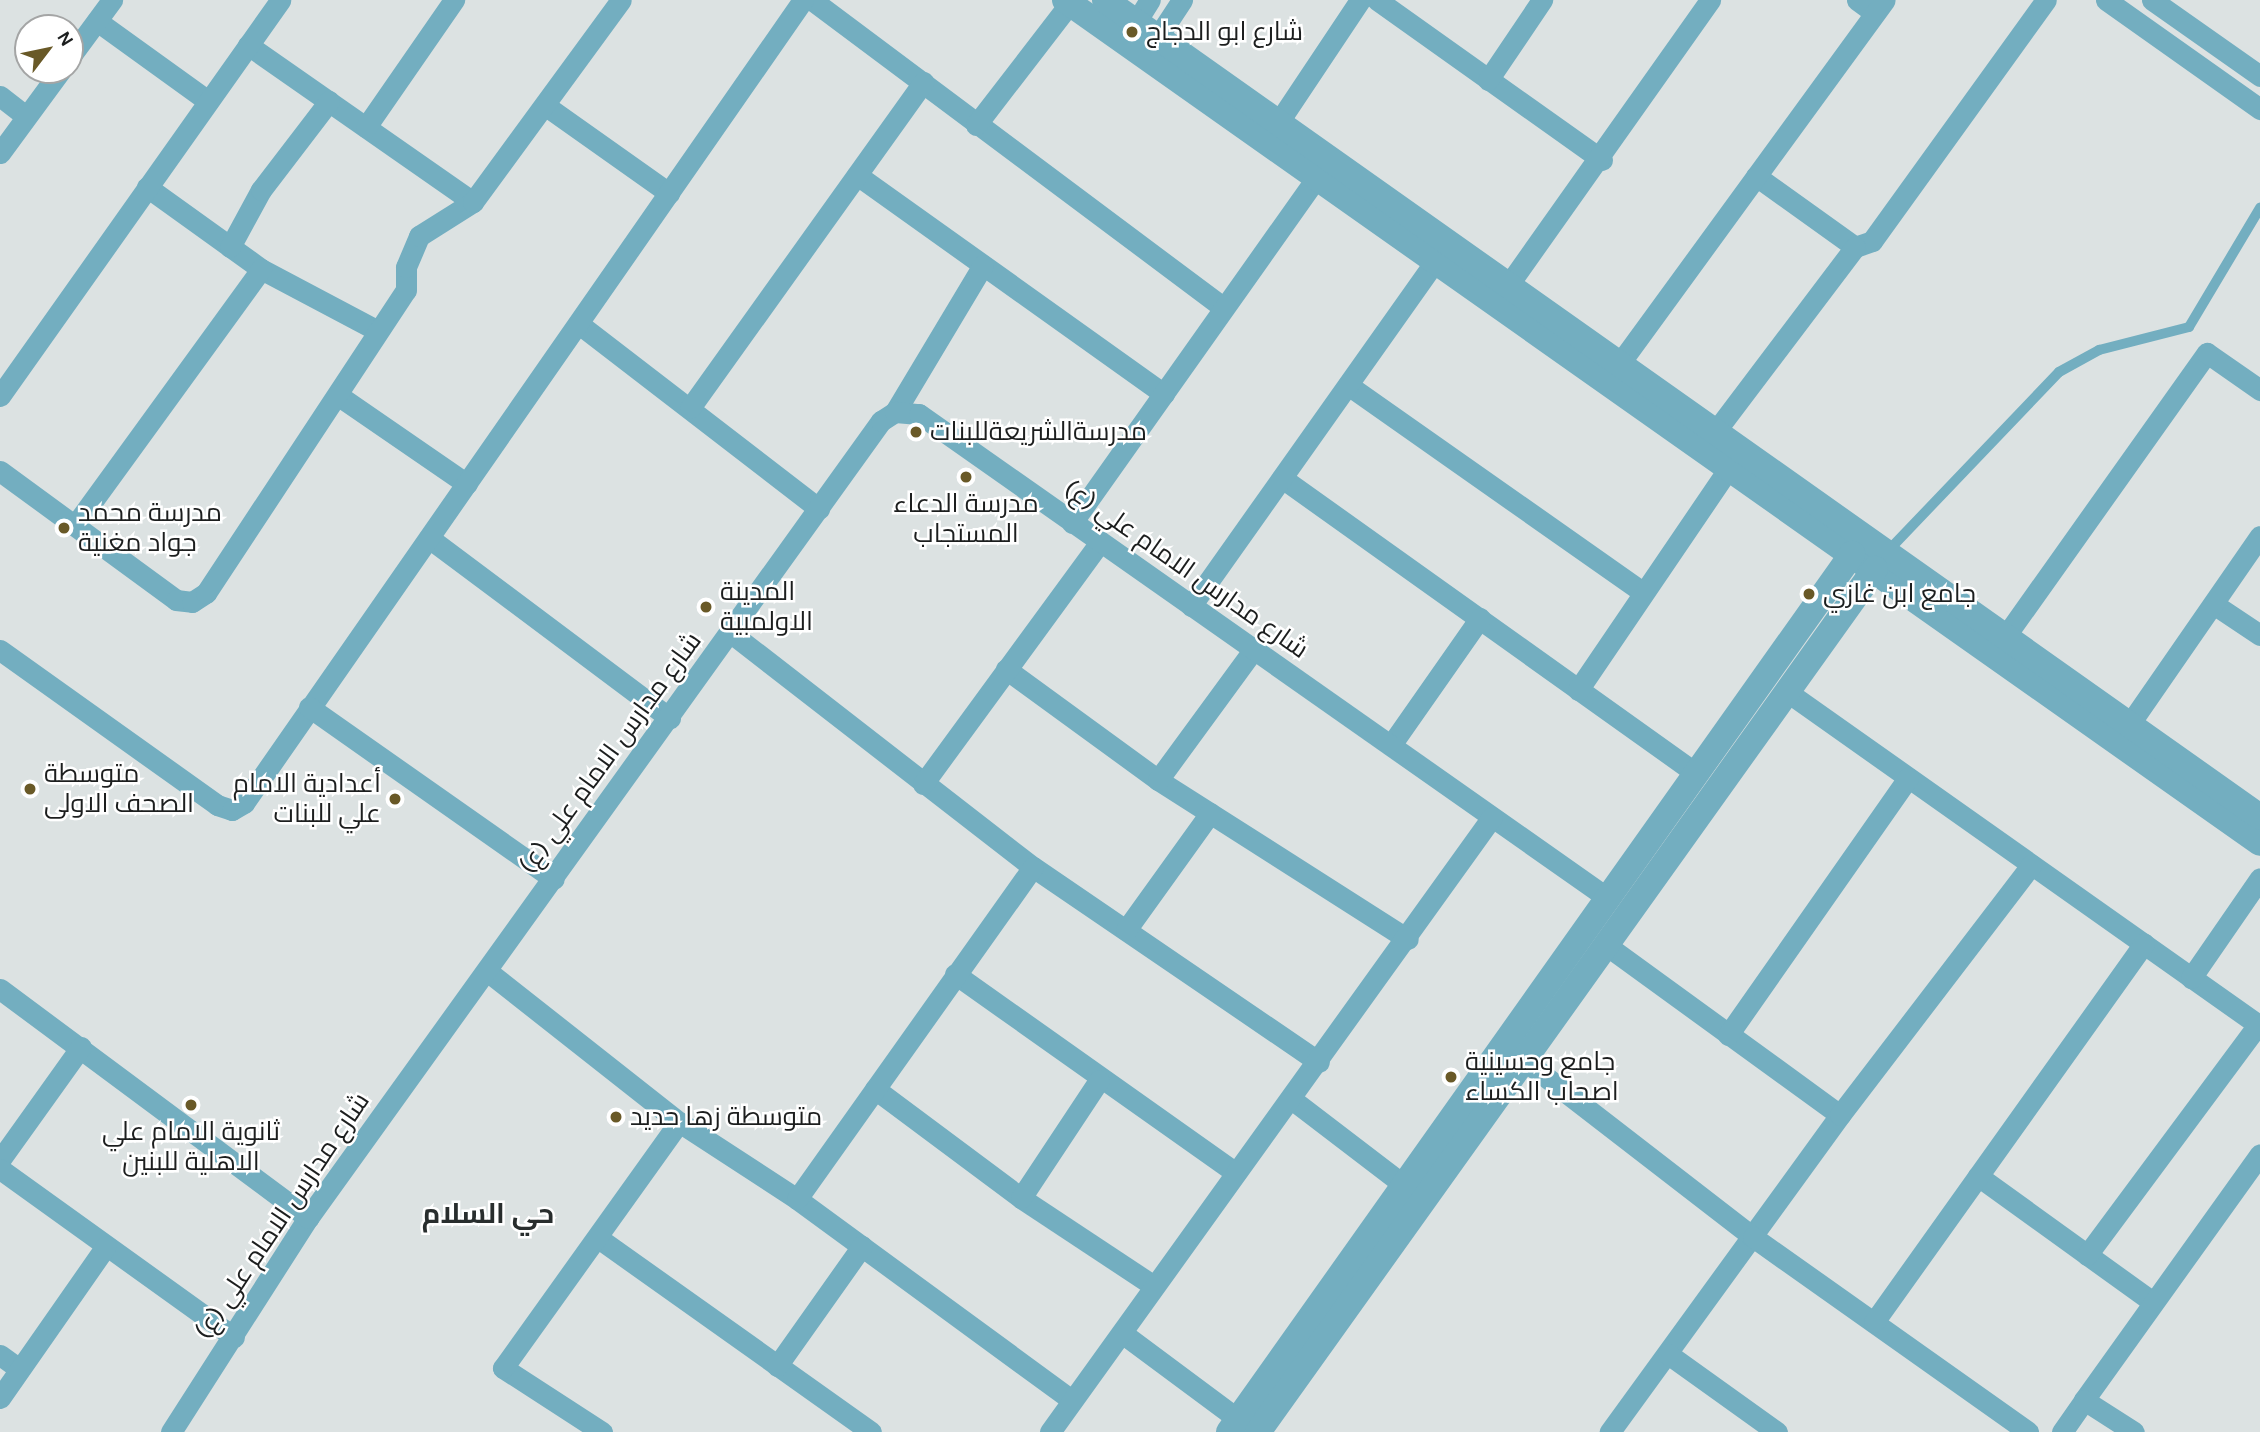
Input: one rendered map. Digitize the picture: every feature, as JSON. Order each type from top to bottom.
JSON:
[{"type":"street","points":[[84,38],[112,0]]},
{"type":"street","points":[[0,396],[280,0]]},
{"type":"street","points":[[366,127],[454,0]]},
{"type":"street","points":[[2,477],[76,524],[176,600],[192,603],[206,593],[340,396],[406,290],[406,267],[419,236],[473,202],[546,106],[621,0]]},
{"type":"street","points":[[0,650],[217,806],[232,810],[429,538],[803,0]]},
{"type":"street","points":[[812,0],[1224,308]]},
{"type":"street","points":[[1105,0],[1143,11],[1159,35],[1278,123],[1715,432],[1768,483],[1852,554],[1881,561],[2007,634],[2260,817]]},
{"type":"street","points":[[1159,35],[1182,0]]},
{"type":"street","points":[[1278,123],[1360,0]]},
{"type":"street","points":[[1377,0],[1602,160]]},
{"type":"street","points":[[1488,80],[1542,0]]},
{"type":"street","points":[[1509,284],[1602,160],[1710,0]]},
{"type":"street","points":[[1620,363],[1880,6],[1857,0]]},
{"type":"street","points":[[1715,432],[1855,247],[1872,241],[2046,0]]},
{"type":"street","points":[[2106,0],[2260,109]]},
{"type":"street","points":[[2152,0],[2260,76]]},
{"type":"street","points":[[976,125],[1068,2],[1729,468],[1768,483],[1881,561],[2260,843]]},
{"type":"street","points":[[97,21],[208,101]]},
{"type":"street","points":[[2174,48],[2190,27]]},
{"type":"street","points":[[248,45],[473,202]]},
{"type":"street","points":[[690,408],[923,82]]},
{"type":"street","points":[[0,153],[50,84]]},
{"type":"street","points":[[0,96],[26,116]]},
{"type":"street","points":[[230,247],[261,190],[329,101]]},
{"type":"street","points":[[546,106],[669,193]]},
{"type":"street","points":[[857,175],[1164,394]]},
{"type":"street","points":[[1756,176],[1855,247]]},
{"type":"street","points":[[1072,523],[1317,177]]},
{"type":"street","points":[[147,187],[261,270],[378,331]]},
{"type":"street","points":[[1191,606],[1436,260]]},
{"type":"street","points":[[895,412],[983,265]]},
{"type":"street","points":[[76,524],[261,270]]},
{"type":"street","points":[[579,324],[819,509]]},
{"type":"street","points":[[2007,634],[2207,354],[2260,390]]},
{"type":"street","points":[[1348,384],[1643,592]]},
{"type":"street","points":[[340,396],[467,484]]},
{"type":"street","name":"شارع مدارس الامام علي (ع)","points":[[171,1432],[309,1218],[881,421],[895,412],[919,414],[1608,899]]},
{"type":"street","points":[[1578,690],[1729,468]]},
{"type":"street","points":[[1282,478],[1697,774]]},
{"type":"street","points":[[2131,722],[2215,605],[2260,536]]},
{"type":"street","points":[[429,538],[670,718]]},
{"type":"street","points":[[923,784],[1100,542]]},
{"type":"street","points":[[1241,1428],[1405,1186],[1852,554]]},
{"type":"street","points":[[1241,1428],[1524,1060],[1881,561]]},
{"type":"street","points":[[2215,605],[2260,635]]},
{"type":"street","points":[[1391,745],[1480,618]]},
{"type":"street","points":[[731,633],[1033,867],[1319,1062]]},
{"type":"street","points":[[1157,780],[1253,650]]},
{"type":"street","points":[[1006,669],[1157,780],[1408,939]]},
{"type":"street","points":[[1786,691],[2259,1026],[2087,1255]]},
{"type":"street","points":[[309,706],[554,879]]},
{"type":"street","points":[[1728,1035],[1908,778]]},
{"type":"street","points":[[1126,930],[1210,813]]},
{"type":"street","points":[[1050,1432],[1236,1173],[1294,1101],[1492,817]]},
{"type":"street","points":[[1610,1432],[1840,1115],[2031,865]]},
{"type":"street","points":[[797,1199],[1033,867]]},
{"type":"street","points":[[2191,978],[2260,878]]},
{"type":"street","points":[[1874,1322],[2144,943]]},
{"type":"street","points":[[1606,945],[1840,1115]]},
{"type":"street","points":[[487,971],[679,1122],[797,1199],[1072,1400]]},
{"type":"street","points":[[955,974],[1099,1080],[1236,1173]]},
{"type":"street","points":[[0,989],[309,1218]]},
{"type":"street","points":[[0,1160],[81,1047]]},
{"type":"street","points":[[1524,1060],[1753,1237],[2028,1432]]},
{"type":"street","points":[[1021,1198],[1099,1080]]},
{"type":"street","points":[[875,1089],[1021,1198],[1154,1286]]},
{"type":"street","points":[[1294,1101],[1405,1186]]},
{"type":"street","points":[[602,1432],[503,1368],[600,1240],[679,1122]]},
{"type":"street","points":[[2062,1432],[2151,1301],[2260,1154]]},
{"type":"street","points":[[0,1169],[234,1337]]},
{"type":"street","points":[[1978,1176],[2151,1301]]},
{"type":"street","points":[[600,1240],[871,1432]]},
{"type":"street","points":[[0,1398],[106,1246]]},
{"type":"street","points":[[777,1366],[862,1246]]},
{"type":"street","points":[[1122,1333],[1241,1428]]},
{"type":"street","points":[[1668,1354],[1777,1432]]},
{"type":"street","points":[[0,1355],[19,1369]]},
{"type":"street","points":[[2084,1400],[2134,1432]]},
{"type":"lane","points":[[1881,561],[2059,372],[2099,350],[2189,327],[2260,208]]},
{"type":"place","name":"شارع ابو الدجاج","points":[[1132,32]]},
{"type":"place","name":"مدرسةالشريعةللبنات","points":[[916,432]]},
{"type":"place","name":"مدرسة الدعاء المستجاب","points":[[966,477]]},
{"type":"place","name":"مدرسة محمد جواد مغنية","points":[[64,528]]},
{"type":"place","name":"جامع ابن غازي","points":[[1809,594]]},
{"type":"place","name":"المدينة الاولمبية","points":[[706,607]]},
{"type":"place","name":"متوسطة الصحف الاولى","points":[[30,789]]},
{"type":"place","name":"أعدادية الامام علي للبنات","points":[[395,799]]},
{"type":"place","name":"جامع وحسينية اصحاب الكساء","points":[[1451,1077]]},
{"type":"place","name":"ثانوية الامام علي الاهلية للبنين","points":[[191,1105]]},
{"type":"place","name":"متوسطة زها حديد","points":[[616,1117]]},
{"type":"district","name":"حي السلام","points":[[488,1214]]}]
